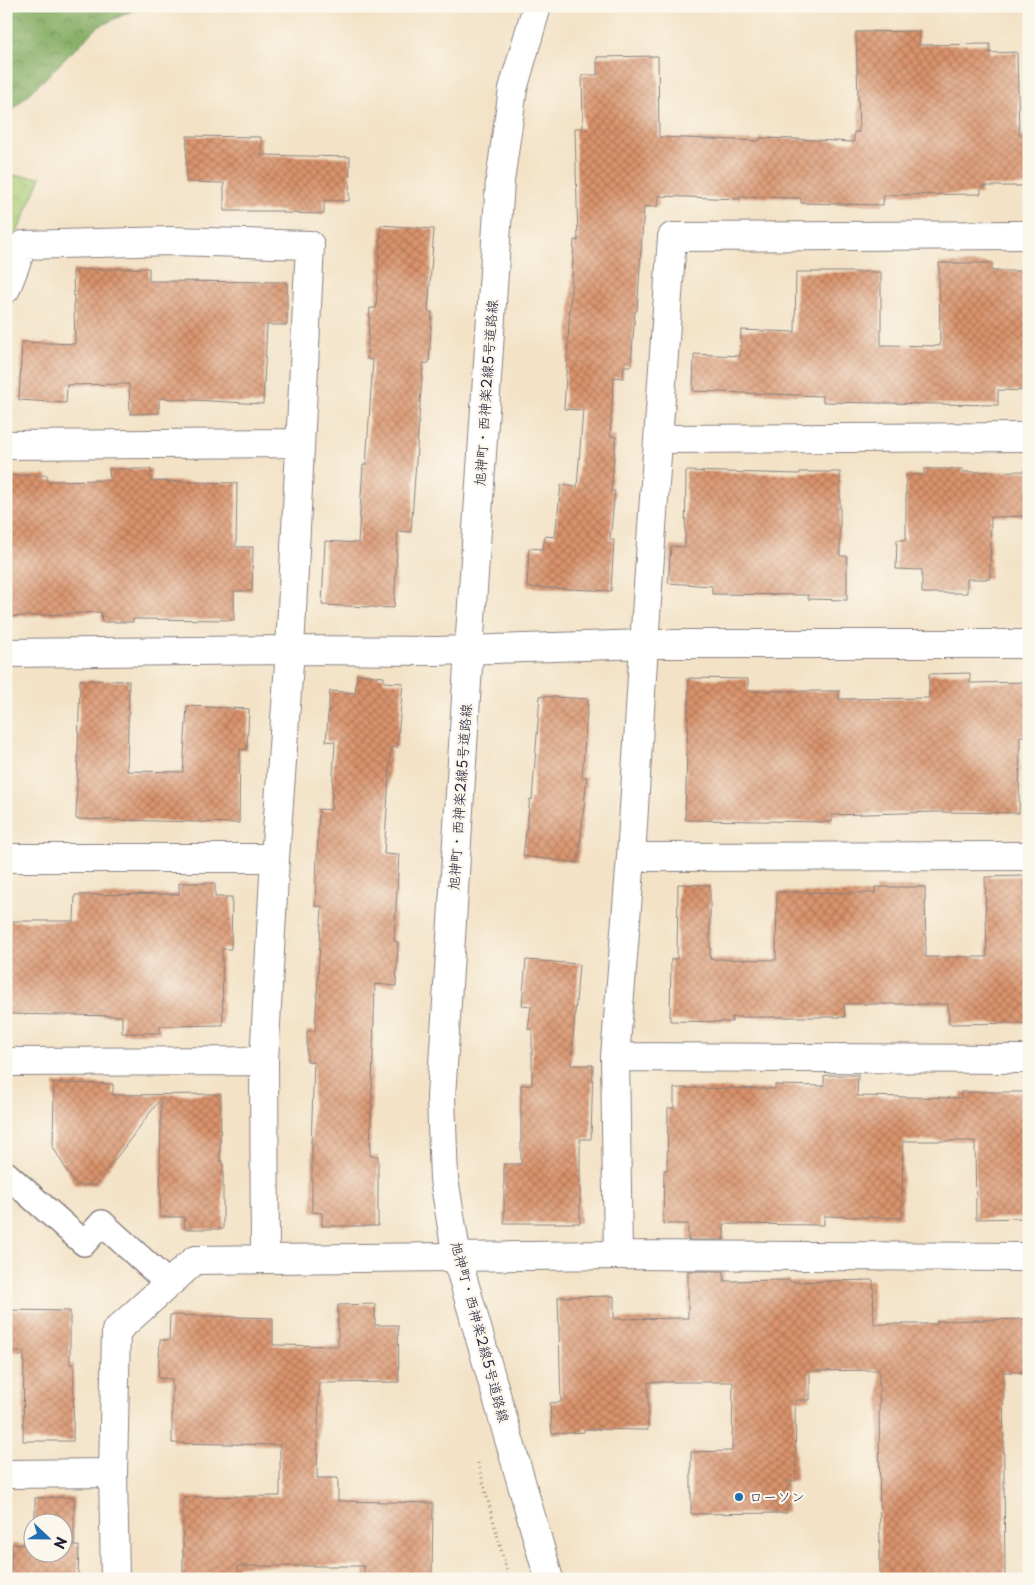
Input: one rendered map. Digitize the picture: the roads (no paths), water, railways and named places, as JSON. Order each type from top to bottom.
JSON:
[{"type":"street","name":"旭神町・西神楽2線5号道路線","points":[[538,6],[513,89],[500,181],[441,1097],[444,1179],[457,1258],[549,1579]]},
{"type":"street","points":[[618,1256],[615,1057],[631,857],[672,237],[1029,235]]},
{"type":"street","points":[[6,289],[23,245],[172,241],[310,245],[290,650],[275,858],[264,1061],[265,1258]]},
{"type":"street","points":[[659,439],[1029,437]]},
{"type":"street","points":[[6,445],[300,443]]},
{"type":"street","points":[[6,653],[290,650],[437,651],[644,644],[1029,644]]},
{"type":"street","points":[[631,857],[1029,856]]},
{"type":"street","points":[[6,858],[275,858]]},
{"type":"street","points":[[615,1057],[1029,1058]]},
{"type":"street","points":[[6,1062],[264,1061]]},
{"type":"street","points":[[6,1174],[84,1243],[102,1223],[169,1284]]},
{"type":"street","points":[[115,1579],[113,1473],[116,1330],[195,1260],[618,1256],[1029,1257]]},
{"type":"street","points":[[6,1474],[113,1473]]},
{"type":"place","name":"ローソン","points":[[739,1497]]}]
